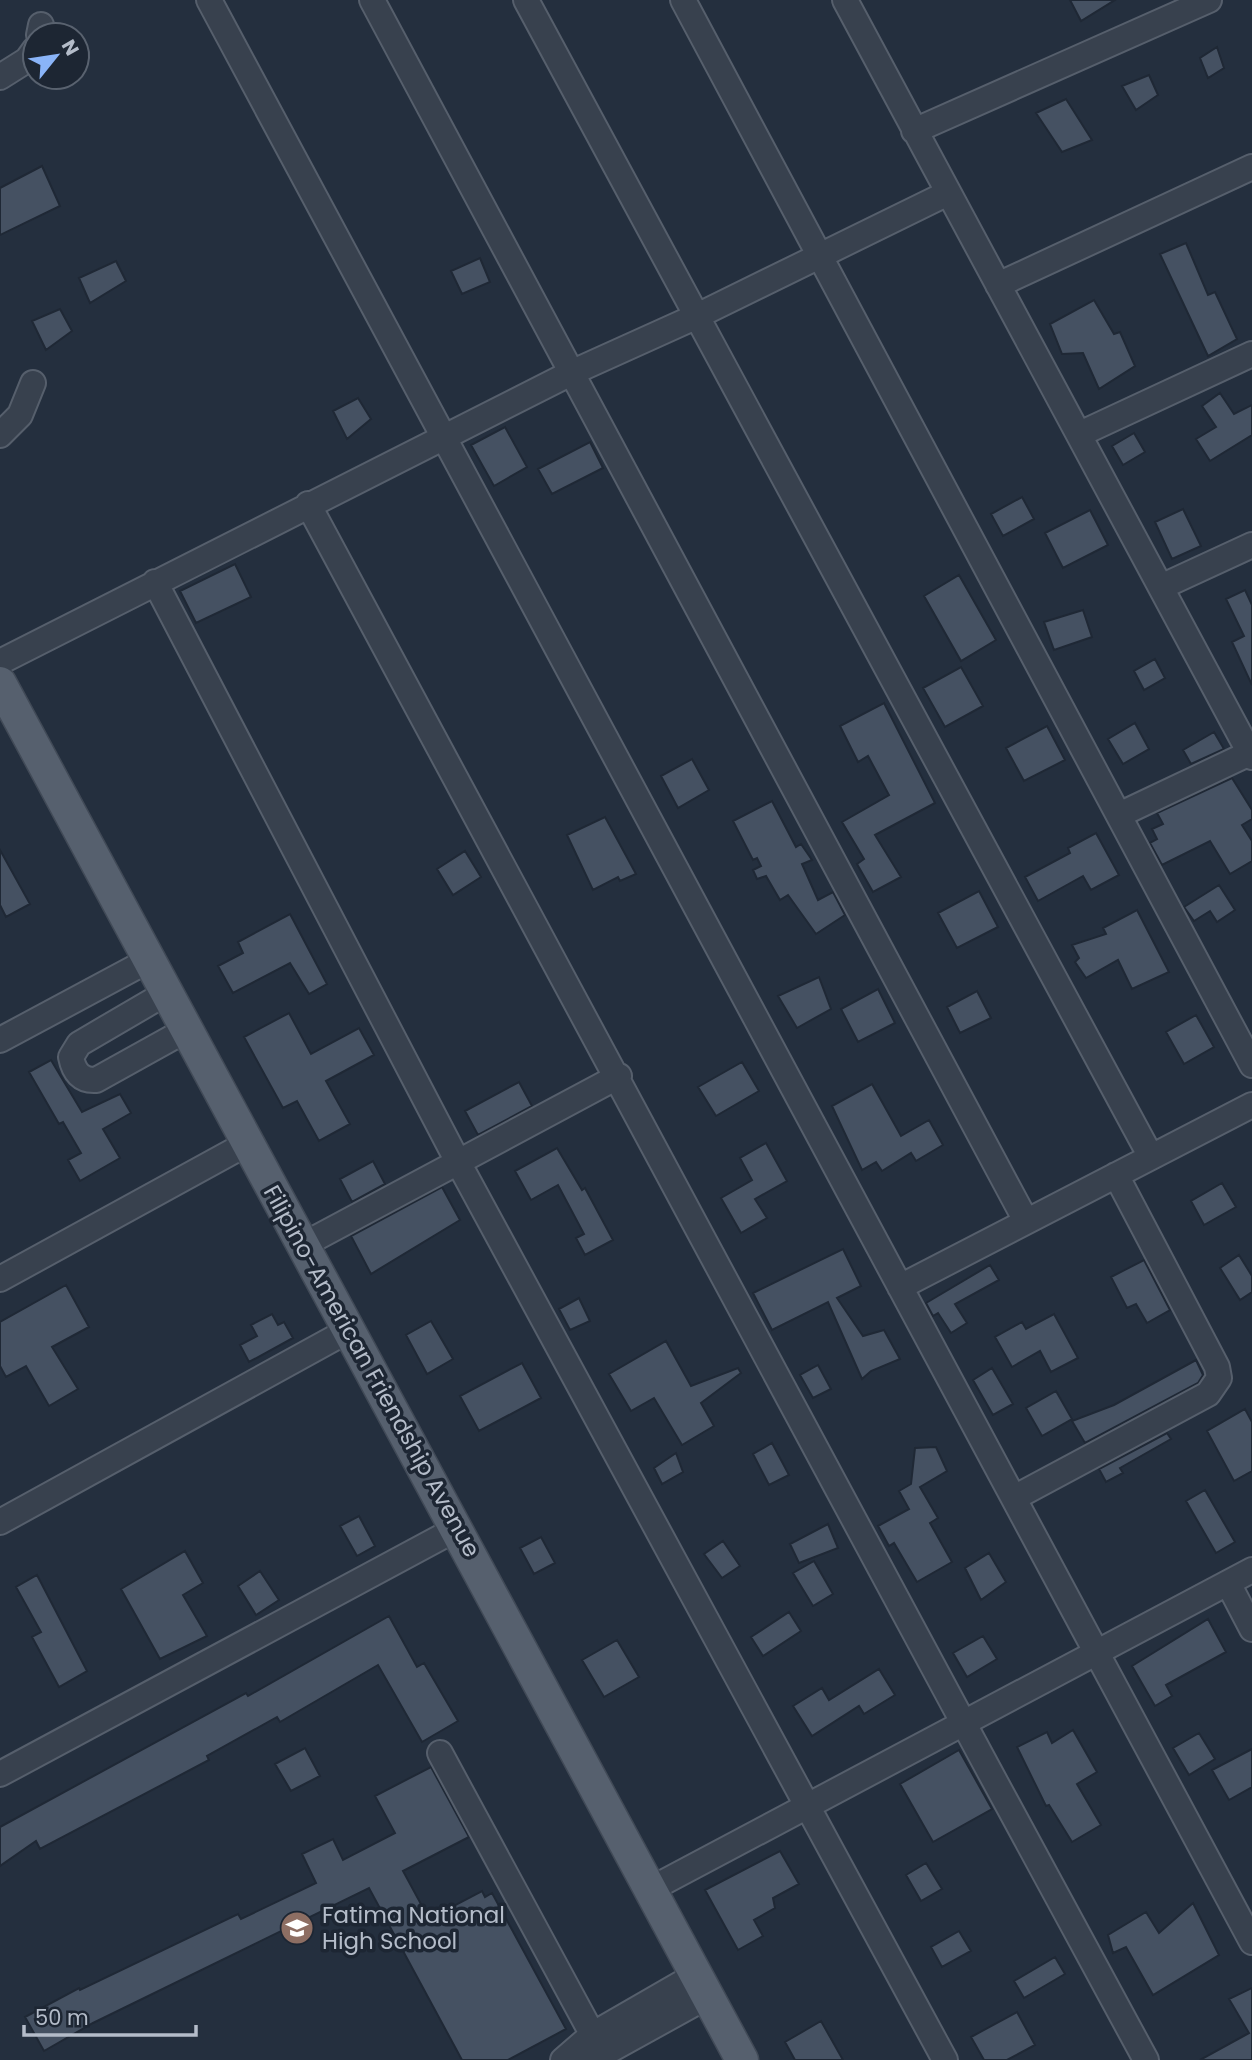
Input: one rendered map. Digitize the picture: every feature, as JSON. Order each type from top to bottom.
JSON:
[{"type":"main road","name":"Filipino-American Friendship Avenue","points":[[0,683],[458,1528],[742,2060]]},
{"type":"street","points":[[209,0],[1252,1942]]},
{"type":"street","points":[[372,0],[1026,1221]]},
{"type":"street","points":[[526,0],[1151,1157]]},
{"type":"street","points":[[683,0],[1252,1065]]},
{"type":"street","points":[[845,0],[1251,754],[1119,815]]},
{"type":"street","points":[[914,131],[1209,0]]},
{"type":"street","points":[[0,77],[21,64]]},
{"type":"street","points":[[998,285],[1252,167]]},
{"type":"street","points":[[0,662],[571,373],[695,317],[947,193]]},
{"type":"street","points":[[1080,434],[1252,354]]},
{"type":"street","points":[[0,435],[20,415],[33,383]]},
{"type":"street","points":[[308,504],[619,1076],[964,1725],[1146,2060]]},
{"type":"street","points":[[1161,587],[1252,545]]},
{"type":"street","points":[[155,582],[458,1162],[946,2060]]},
{"type":"street","points":[[0,1040],[149,960]]},
{"type":"street","points":[[166,993],[79,1044],[71,1058],[77,1073],[89,1081],[96,1080],[186,1030]]},
{"type":"street","points":[[303,1245],[619,1076]]},
{"type":"street","points":[[900,1287],[1252,1105]]},
{"type":"street","points":[[0,1279],[248,1143]]},
{"type":"street","points":[[1014,1499],[1208,1394],[1219,1378],[1217,1367],[1116,1175]]},
{"type":"street","points":[[0,1522],[349,1330]]},
{"type":"street","points":[[0,1774],[458,1528]]},
{"type":"street","points":[[651,1889],[1252,1570]]},
{"type":"street","points":[[1228,1583],[1252,1629]]},
{"type":"street","points":[[440,1753],[593,2050]]},
{"type":"street","points":[[563,2060],[593,2050],[702,1985]]},
{"type":"building","points":[[1070,0],[1115,0],[1081,21]]},
{"type":"building","points":[[1217,47],[1224,68],[1208,78],[1200,58]]},
{"type":"building","points":[[1149,75],[1158,95],[1136,110],[1122,86]]},
{"type":"building","points":[[1066,99],[1092,140],[1062,152],[1036,113]]},
{"type":"building","points":[[42,166],[60,206],[0,235],[0,188]]},
{"type":"building","points":[[1186,243],[1208,295],[1215,292],[1237,339],[1208,356],[1160,254]]},
{"type":"building","points":[[480,258],[490,282],[462,294],[451,271]]},
{"type":"building","points":[[116,261],[126,281],[90,303],[79,278]]},
{"type":"building","points":[[1094,300],[1114,334],[1120,332],[1135,366],[1099,389],[1083,353],[1062,354],[1050,324]]},
{"type":"building","points":[[60,309],[72,331],[46,350],[32,321]]},
{"type":"building","points":[[1220,393],[1234,414],[1252,405],[1252,435],[1210,461],[1196,439],[1216,427],[1202,406]]},
{"type":"building","points":[[358,398],[371,419],[347,439],[333,411]]},
{"type":"building","points":[[505,427],[527,467],[494,486],[471,445]]},
{"type":"building","points":[[1134,433],[1145,452],[1123,465],[1112,446]]},
{"type":"building","points":[[590,442],[603,468],[552,494],[538,469]]},
{"type":"building","points":[[1022,497],[1034,519],[1003,536],[991,514]]},
{"type":"building","points":[[1183,509],[1201,546],[1172,559],[1155,522]]},
{"type":"building","points":[[1090,510],[1108,545],[1063,568],[1045,533]]},
{"type":"building","points":[[235,564],[251,597],[196,623],[180,591]]},
{"type":"building","points":[[959,575],[996,640],[961,661],[924,596]]},
{"type":"building","points":[[1245,590],[1252,605],[1252,685],[1232,642],[1244,636],[1226,599]]},
{"type":"building","points":[[1083,610],[1092,637],[1054,650],[1044,622]]},
{"type":"building","points":[[1155,659],[1165,678],[1144,690],[1134,671]]},
{"type":"building","points":[[961,667],[983,706],[945,727],[923,688]]},
{"type":"building","points":[[884,703],[935,803],[875,835],[901,877],[873,892],[857,864],[864,859],[842,822],[889,795],[868,756],[858,762],[840,726]]},
{"type":"building","points":[[1135,723],[1149,749],[1123,764],[1108,739]]},
{"type":"building","points":[[1047,726],[1065,760],[1024,781],[1006,748]]},
{"type":"building","points":[[1214,732],[1224,749],[1191,764],[1183,750]]},
{"type":"building","points":[[692,759],[709,790],[678,808],[661,776]]},
{"type":"building","points":[[1232,778],[1252,810],[1252,819],[1242,825],[1252,841],[1252,861],[1230,874],[1210,841],[1162,865],[1150,843],[1157,839],[1152,829],[1163,824],[1157,813]]},
{"type":"building","points":[[772,801],[796,847],[801,844],[812,860],[802,864],[818,900],[833,892],[845,915],[816,934],[788,895],[780,900],[766,876],[757,879],[753,870],[761,866],[757,858],[753,860],[733,821]]},
{"type":"building","points":[[605,817],[636,874],[620,881],[618,877],[593,890],[567,835]]},
{"type":"building","points":[[1096,833],[1119,875],[1091,890],[1083,876],[1038,901],[1025,877],[1070,853],[1068,848]]},
{"type":"building","points":[[0,850],[30,904],[6,917],[0,905]]},
{"type":"building","points":[[465,851],[481,877],[453,895],[437,869]]},
{"type":"building","points":[[1219,885],[1235,910],[1217,922],[1210,911],[1194,921],[1184,907]]},
{"type":"building","points":[[979,891],[998,927],[957,948],[938,913]]},
{"type":"building","points":[[1137,910],[1169,972],[1132,989],[1118,960],[1086,978],[1075,962],[1079,958],[1072,945],[1106,934],[1103,928]]},
{"type":"building","points":[[290,914],[327,984],[309,994],[290,963],[233,993],[218,966],[243,953],[238,942]]},
{"type":"building","points":[[819,977],[831,1009],[797,1028],[778,996]]},
{"type":"building","points":[[878,989],[895,1023],[858,1042],[841,1009]]},
{"type":"building","points":[[977,991],[991,1018],[960,1033],[947,1007]]},
{"type":"building","points":[[289,1013],[311,1054],[359,1028],[374,1055],[326,1081],[350,1124],[319,1141],[297,1101],[283,1108],[244,1037]]},
{"type":"building","points":[[1196,1015],[1214,1047],[1184,1064],[1166,1032]]},
{"type":"building","points":[[51,1060],[82,1112],[120,1094],[131,1113],[103,1129],[120,1158],[80,1181],[68,1160],[81,1153],[63,1122],[59,1124],[29,1072]]},
{"type":"building","points":[[742,1062],[759,1091],[716,1116],[698,1087]]},
{"type":"building","points":[[519,1082],[532,1106],[478,1135],[465,1111]]},
{"type":"building","points":[[872,1084],[901,1136],[929,1120],[943,1145],[916,1161],[911,1153],[882,1171],[876,1162],[862,1170],[832,1106]]},
{"type":"building","points":[[766,1143],[787,1181],[755,1199],[767,1218],[741,1233],[721,1198],[752,1180],[740,1158]]},
{"type":"building","points":[[557,1148],[582,1190],[585,1188],[613,1240],[585,1255],[576,1238],[584,1234],[558,1185],[531,1200],[515,1171]]},
{"type":"building","points":[[373,1161],[385,1184],[352,1202],[340,1179]]},
{"type":"building","points":[[1222,1183],[1236,1207],[1204,1225],[1191,1201]]},
{"type":"building","points":[[442,1187],[460,1220],[371,1274],[351,1236]]},
{"type":"building","points":[[843,1249],[861,1286],[837,1298],[863,1336],[884,1330],[900,1359],[871,1371],[862,1379],[828,1302],[772,1330],[753,1293]]},
{"type":"building","points":[[1239,1255],[1252,1276],[1252,1292],[1240,1300],[1220,1268]]},
{"type":"building","points":[[1144,1260],[1170,1310],[1147,1323],[1136,1304],[1127,1308],[1111,1277]]},
{"type":"building","points":[[990,1265],[999,1280],[955,1304],[967,1323],[951,1333],[938,1313],[933,1316],[926,1303]]},
{"type":"building","points":[[66,1285],[89,1327],[52,1347],[78,1389],[49,1406],[26,1366],[6,1377],[0,1366],[0,1322]]},
{"type":"building","points":[[579,1298],[590,1321],[570,1330],[559,1309]]},
{"type":"building","points":[[272,1314],[278,1325],[284,1322],[293,1338],[249,1362],[240,1345],[257,1336],[251,1325]]},
{"type":"building","points":[[1054,1314],[1078,1358],[1051,1372],[1040,1351],[1012,1367],[995,1337],[1022,1322],[1026,1329]]},
{"type":"building","points":[[431,1321],[453,1359],[427,1374],[406,1335]]},
{"type":"building","points":[[666,1341],[691,1386],[738,1368],[741,1373],[701,1403],[714,1426],[682,1445],[654,1398],[631,1411],[609,1374]]},
{"type":"building","points":[[1196,1360],[1203,1375],[1198,1383],[1085,1443],[1072,1421],[1114,1405]]},
{"type":"building","points":[[522,1363],[541,1398],[479,1431],[460,1396]]},
{"type":"building","points":[[818,1365],[831,1389],[813,1398],[800,1375]]},
{"type":"building","points":[[992,1368],[1013,1404],[993,1415],[973,1380]]},
{"type":"building","points":[[1056,1391],[1072,1419],[1042,1436],[1026,1408]]},
{"type":"building","points":[[1245,1409],[1252,1422],[1252,1471],[1234,1481],[1207,1431]]},
{"type":"building","points":[[1167,1433],[1171,1439],[1120,1468],[1123,1473],[1106,1482],[1099,1469]]},
{"type":"building","points":[[772,1443],[789,1475],[769,1485],[753,1454]]},
{"type":"building","points":[[936,1447],[947,1471],[920,1487],[938,1518],[930,1523],[952,1562],[917,1582],[894,1543],[889,1546],[878,1526],[909,1509],[899,1491],[911,1484],[915,1448]]},
{"type":"building","points":[[676,1453],[683,1472],[662,1484],[654,1468]]},
{"type":"building","points":[[1205,1490],[1235,1542],[1216,1553],[1186,1501]]},
{"type":"building","points":[[359,1516],[375,1546],[357,1556],[340,1526]]},
{"type":"building","points":[[828,1524],[838,1548],[799,1563],[790,1544]]},
{"type":"building","points":[[541,1537],[555,1563],[534,1574],[520,1548]]},
{"type":"building","points":[[723,1541],[740,1566],[722,1578],[704,1554]]},
{"type":"building","points":[[185,1551],[203,1583],[183,1595],[207,1636],[160,1659],[121,1589]]},
{"type":"building","points":[[989,1553],[1006,1582],[981,1600],[965,1568]]},
{"type":"building","points":[[814,1561],[833,1594],[813,1606],[793,1573]]},
{"type":"building","points":[[260,1571],[279,1600],[256,1615],[238,1586]]},
{"type":"building","points":[[37,1575],[87,1671],[59,1687],[32,1637],[41,1632],[16,1587]]},
{"type":"building","points":[[789,1612],[801,1631],[763,1656],[751,1637]]},
{"type":"building","points":[[389,1616],[417,1667],[424,1663],[458,1721],[422,1742],[378,1665],[280,1722],[277,1717],[207,1756],[209,1760],[40,1849],[36,1841],[0,1866],[0,1827],[246,1693],[248,1696]]},
{"type":"building","points":[[1208,1619],[1226,1652],[1166,1685],[1172,1696],[1155,1706],[1132,1666]]},
{"type":"building","points":[[983,1636],[997,1659],[967,1677],[953,1653]]},
{"type":"building","points":[[617,1640],[639,1677],[604,1697],[582,1660]]},
{"type":"building","points":[[879,1669],[895,1695],[864,1714],[859,1706],[812,1736],[793,1706],[822,1688],[829,1700]]},
{"type":"building","points":[[1073,1730],[1097,1772],[1077,1784],[1101,1825],[1072,1842],[1049,1805],[1046,1806],[1017,1747],[1047,1732],[1052,1743]]},
{"type":"building","points":[[1199,1733],[1215,1759],[1189,1775],[1173,1748]]},
{"type":"building","points":[[305,1748],[320,1776],[291,1791],[275,1764]]},
{"type":"building","points":[[1252,1749],[1252,1787],[1229,1800],[1212,1770]]},
{"type":"building","points":[[959,1750],[992,1809],[933,1842],[900,1784]]},
{"type":"building","points":[[431,1767],[469,1837],[403,1871],[429,1919],[482,1891],[485,1897],[492,1893],[566,2029],[508,2060],[462,2060],[369,1888],[93,2023],[44,2051],[25,2017],[79,1988],[80,1990],[238,1914],[241,1919],[316,1883],[302,1854],[333,1839],[343,1860],[395,1833],[375,1796]]},
{"type":"building","points":[[780,1851],[799,1884],[773,1898],[775,1908],[754,1920],[763,1936],[738,1950],[705,1890]]},
{"type":"building","points":[[926,1863],[942,1889],[921,1901],[906,1875]]},
{"type":"building","points":[[1193,1903],[1219,1955],[1153,1995],[1126,1947],[1113,1953],[1108,1935],[1146,1912],[1159,1933]]},
{"type":"building","points":[[959,1931],[971,1951],[942,1967],[931,1947]]},
{"type":"building","points":[[1055,1957],[1065,1974],[1024,1998],[1014,1981]]},
{"type":"building","points":[[1252,1988],[1252,2060],[1200,2060],[1249,2033],[1229,1999]]},
{"type":"building","points":[[1017,2012],[1035,2045],[1007,2060],[984,2060],[971,2037]]},
{"type":"building","points":[[821,2021],[843,2060],[795,2060],[785,2042]]},
{"type":"place","name":"Fatima National High School","points":[[297,1928]]}]
